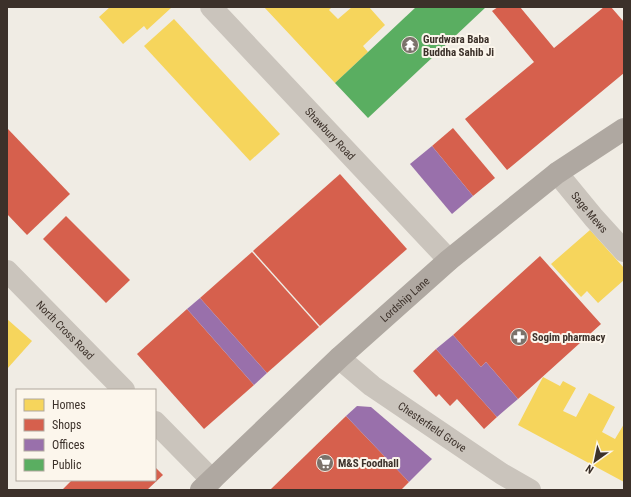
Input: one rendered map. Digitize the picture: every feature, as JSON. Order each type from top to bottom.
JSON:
[{"type":"main road","name":"Lordship Lane","points":[[206,485],[339,358],[449,260],[557,173],[624,128]]},
{"type":"street","name":"Shawbury Road","points":[[211,7],[449,260]]},
{"type":"street","name":"Sage Mews","points":[[557,173],[594,218],[624,251]]},
{"type":"street","name":"North Cross Road","points":[[7,272],[123,389]]},
{"type":"street","name":"Chesterfield Grove","points":[[339,358],[372,386],[517,487]]},
{"type":"street","points":[[156,423],[206,485]]},
{"type":"building: Homes","points":[[110,7],[171,8],[147,30],[144,26],[123,44],[99,17]]},
{"type":"building: Homes","points":[[264,7],[332,7],[329,10],[338,19],[352,7],[369,7],[385,25],[363,46],[368,52],[335,83]]},
{"type":"building: Homes","points":[[174,19],[280,134],[250,161],[144,46]]},
{"type":"building: Homes","points":[[590,230],[624,268],[624,280],[598,303],[587,291],[581,297],[551,264]]},
{"type":"building: Homes","points":[[7,319],[32,341],[7,369]]},
{"type":"building: Homes","points":[[543,377],[560,386],[563,381],[576,388],[563,411],[576,417],[589,393],[615,407],[602,432],[615,439],[624,424],[624,482],[518,425]]},
{"type":"building: Shops","points":[[498,7],[520,7],[554,48],[604,7],[611,7],[624,22],[624,73],[507,170],[465,119],[534,62],[492,11]]},
{"type":"building: Shops","points":[[7,128],[70,194],[27,235],[7,214]]},
{"type":"building: Shops","points":[[453,128],[495,178],[473,196],[432,146]]},
{"type":"building: Shops","points":[[340,174],[407,249],[320,326],[253,251]]},
{"type":"building: Shops","points":[[66,216],[130,280],[106,303],[43,239]]},
{"type":"building: Shops","points":[[252,252],[319,327],[267,373],[200,298]]},
{"type":"building: Shops","points":[[540,256],[601,324],[518,399],[486,362],[481,367],[453,335]]},
{"type":"building: Shops","points":[[187,309],[254,385],[204,429],[137,354]]},
{"type":"building: Shops","points":[[436,349],[497,417],[484,429],[457,399],[450,406],[439,394],[436,397],[413,371]]},
{"type":"building: Shops","points":[[346,416],[409,482],[401,490],[270,490]]},
{"type":"building: Shops","points":[[156,468],[163,475],[147,490],[62,490],[71,481],[156,481]]},
{"type":"building: Offices","points":[[432,146],[473,196],[452,214],[410,164]]},
{"type":"building: Offices","points":[[200,298],[267,373],[254,385],[187,309]]},
{"type":"building: Offices","points":[[453,335],[481,367],[486,362],[518,399],[497,417],[436,349]]},
{"type":"building: Offices","points":[[357,406],[371,407],[432,459],[409,482],[346,416]]},
{"type":"building: Public","name":"Gurdwara Baba Buddha Sahib Ji","points":[[416,7],[486,7],[368,118],[335,83]]},
{"type":"place","name":"Gurdwara Baba Buddha Sahib Ji","points":[[410,45]]},
{"type":"place","name":"Sogim pharmacy","points":[[519,337]]},
{"type":"place","name":"M&S Foodhall","points":[[325,463]]}]
